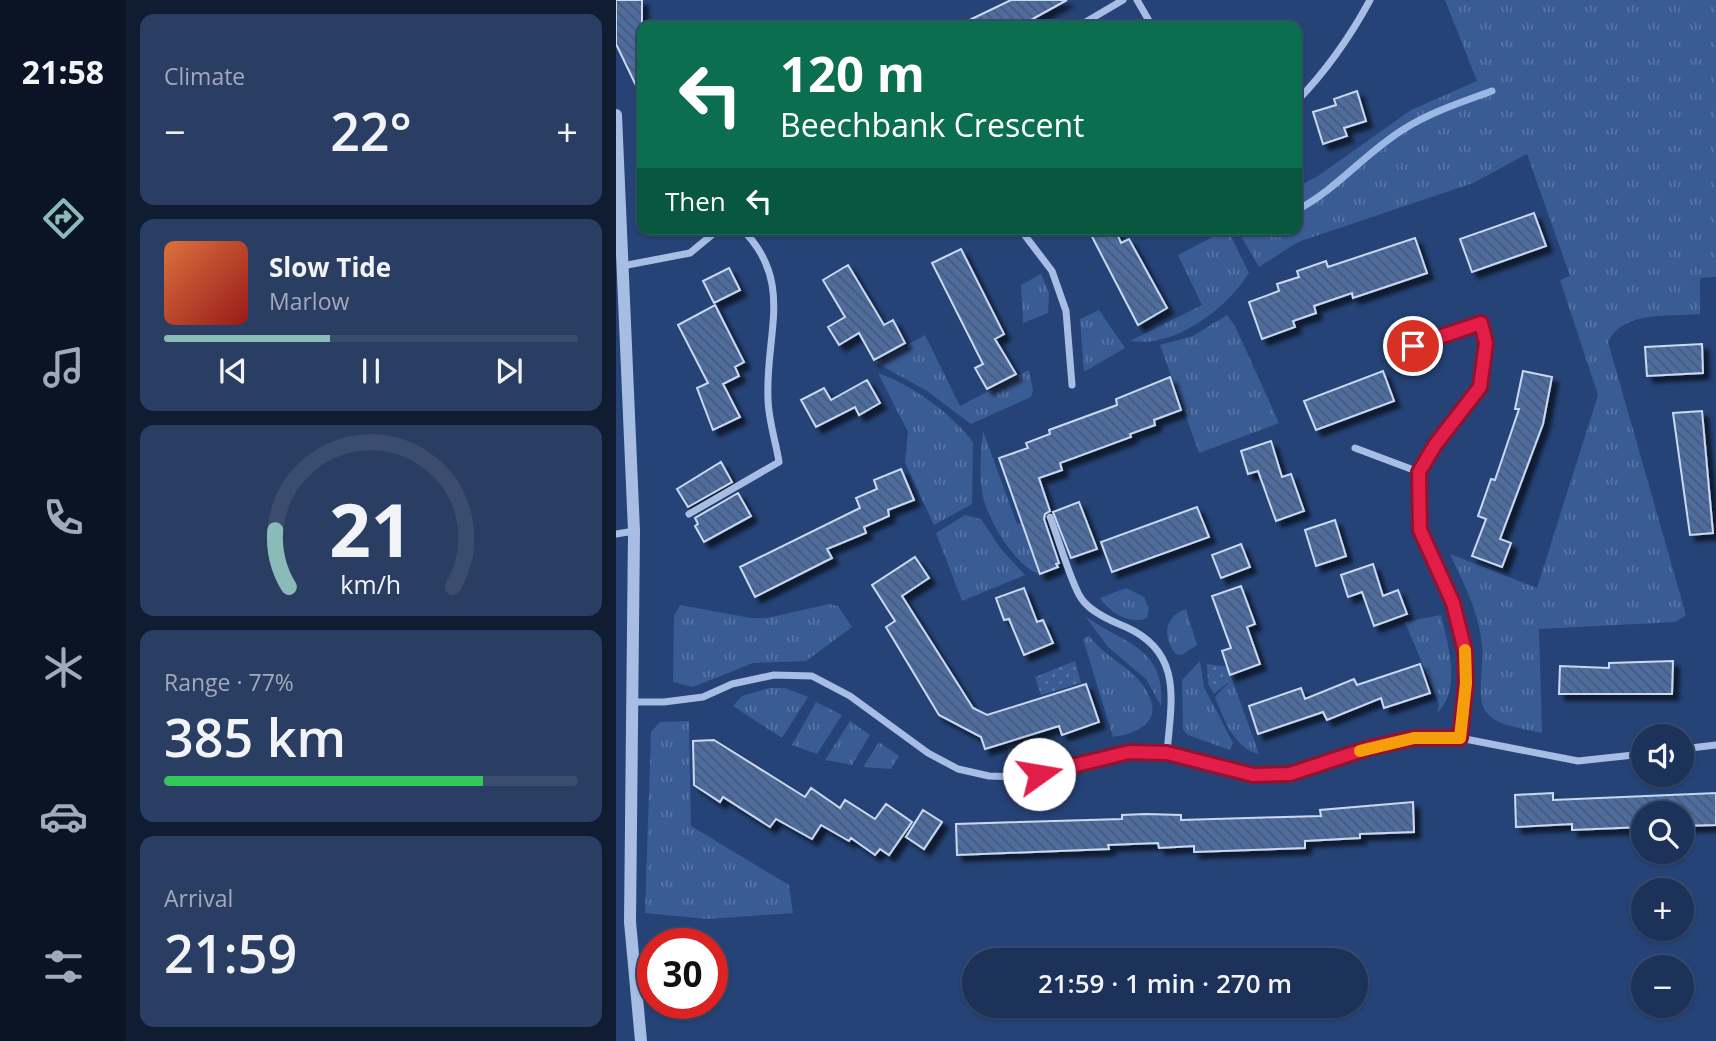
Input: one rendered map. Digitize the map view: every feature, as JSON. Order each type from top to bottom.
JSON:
[{"type":"street","points":[[1087,21],[1123,0]]},
{"type":"street","points":[[1137,0],[1149,21]]},
{"type":"street","points":[[1302,96],[1355,28],[1370,0]]},
{"type":"street","points":[[616,116],[634,531],[630,922],[641,1041]]},
{"type":"street","points":[[622,266],[690,253],[712,235]]},
{"type":"street","points":[[689,514],[779,462],[768,399],[773,295],[769,265],[758,245],[748,235]]},
{"type":"street","points":[[1025,235],[1052,271],[1066,311],[1072,385]]},
{"type":"street","points":[[1390,354],[1481,323],[1486,343],[1480,387],[1435,445],[1419,472],[1420,530],[1453,603],[1465,651],[1466,683],[1460,738]]},
{"type":"street","points":[[1355,448],[1419,472]]},
{"type":"street","points":[[1050,517],[1081,599],[1104,617],[1141,634],[1163,656],[1172,684],[1167,753]]},
{"type":"street","points":[[616,534],[634,531]]},
{"type":"street","points":[[631,702],[703,697],[732,684],[774,675],[812,676],[850,696],[928,753],[968,772],[1022,777],[1129,752],[1167,753],[1253,775],[1290,774],[1380,745],[1414,738],[1460,738],[1578,761],[1631,755]]},
{"type":"street","points":[[1694,748],[1716,746]]},
{"type":"green space","points":[[1445,0],[1716,0],[1716,277],[1700,278],[1700,314],[1636,320],[1615,332],[1608,342],[1686,615],[1676,622],[1539,629],[1542,733],[1502,723],[1484,709],[1481,696],[1482,652],[1478,621],[1450,554],[1537,588],[1598,395],[1560,280],[1570,276],[1527,154],[1473,183],[1298,242],[1259,267],[1240,235],[1302,235],[1302,184],[1411,110],[1477,81]]},
{"type":"green space","points":[[1216,235],[1230,235],[1249,273],[1227,300],[1198,323],[1165,338],[1147,342],[1130,341],[1202,305],[1178,255]]},
{"type":"green space","points":[[1041,274],[1049,293],[1048,313],[1023,323],[1021,285]]},
{"type":"green space","points":[[1099,310],[1125,348],[1084,372],[1080,319]]},
{"type":"green space","points":[[1227,315],[1235,326],[1279,423],[1199,453],[1160,345],[1193,336]]},
{"type":"green space","points":[[925,335],[960,406],[1029,370],[1033,391],[1031,397],[971,424],[927,391],[875,362]]},
{"type":"green space","points":[[878,373],[930,401],[973,442],[972,504],[934,525],[905,463],[908,432]]},
{"type":"green space","points":[[983,431],[1017,524],[1021,523],[1040,574],[1031,570],[1012,552],[995,526],[984,501],[981,484]]},
{"type":"green space","points":[[965,515],[981,519],[1001,549],[1025,575],[962,601],[936,533]]},
{"type":"green space","points":[[1126,588],[1144,597],[1149,609],[1147,618],[1133,620],[1120,616],[1100,598]]},
{"type":"green space","points":[[829,604],[838,606],[852,627],[806,661],[753,663],[693,687],[673,682],[674,616],[680,605],[751,618],[767,618]]},
{"type":"green space","points":[[1186,609],[1197,645],[1182,655],[1176,654],[1167,635],[1169,622]]},
{"type":"green space","points":[[1441,615],[1449,652],[1451,679],[1445,703],[1437,713],[1439,704],[1405,622]]},
{"type":"green space","points":[[1085,616],[1150,659],[1161,686],[1161,706],[1146,679],[1108,647]]},
{"type":"green space","points":[[1089,636],[1130,671],[1149,695],[1152,714],[1149,721],[1135,731],[1113,737],[1083,639]]},
{"type":"green space","points":[[1075,661],[1081,683],[1041,695],[1035,677]]},
{"type":"green space","points":[[1200,661],[1204,687],[1233,743],[1230,750],[1188,735],[1183,730],[1182,680]]},
{"type":"green space","points":[[1207,664],[1228,667],[1232,679],[1214,694],[1208,684]]},
{"type":"green space","points":[[1232,679],[1259,754],[1250,751],[1236,739],[1215,697]]},
{"type":"green space","points":[[769,688],[785,688],[808,697],[782,738],[733,706],[742,696]]},
{"type":"green space","points":[[816,702],[842,715],[817,754],[792,745]]},
{"type":"green space","points":[[689,721],[691,826],[789,885],[793,913],[707,919],[645,913],[651,732],[660,722]]},
{"type":"green space","points":[[850,721],[870,735],[852,765],[825,760]]},
{"type":"green space","points":[[1039,738],[1043,754],[1010,759],[1007,746]]},
{"type":"green space","points":[[879,742],[899,756],[891,769],[863,767]]},
{"type":"building","points":[[616,0],[642,0],[642,21],[637,21],[637,88],[616,44]]},
{"type":"building","points":[[1011,0],[1067,0],[1029,21],[967,21]]},
{"type":"building","points":[[1357,91],[1366,121],[1344,128],[1347,136],[1323,144],[1313,112],[1336,105],[1334,99]]},
{"type":"building","points":[[1534,213],[1546,246],[1472,272],[1460,239]]},
{"type":"building","points":[[1091,235],[1118,235],[1121,243],[1129,239],[1167,308],[1138,325]]},
{"type":"building","points":[[1415,238],[1427,273],[1353,298],[1352,293],[1314,306],[1316,313],[1293,321],[1295,327],[1262,339],[1249,302],[1279,291],[1277,284],[1299,277],[1297,271],[1326,261],[1328,267]]},
{"type":"building","points":[[961,249],[1004,334],[995,339],[1016,374],[987,389],[975,368],[983,364],[932,263]]},
{"type":"building","points":[[848,265],[884,325],[893,320],[905,343],[874,360],[859,333],[839,345],[828,327],[845,317],[823,280]]},
{"type":"building","points":[[729,268],[740,290],[714,303],[703,281]]},
{"type":"building","points":[[715,305],[744,362],[735,367],[739,376],[723,384],[740,417],[713,430],[697,388],[708,383],[678,325]]},
{"type":"building","points":[[1702,344],[1703,373],[1647,376],[1645,347]]},
{"type":"building","points":[[1383,371],[1394,401],[1316,430],[1304,401]]},
{"type":"building","points":[[1523,371],[1552,377],[1543,424],[1500,539],[1511,543],[1502,567],[1472,556],[1486,519],[1478,516],[1491,479],[1495,480],[1519,409],[1515,409]]},
{"type":"building","points":[[1170,377],[1181,410],[1154,420],[1155,425],[1130,434],[1131,437],[1060,463],[1062,470],[1039,478],[1050,511],[1045,514],[1044,519],[1059,563],[1056,564],[1058,567],[1040,574],[999,458],[1028,448],[1026,443],[1050,434],[1049,430],[1117,405],[1116,399]]},
{"type":"building","points":[[867,380],[880,403],[859,415],[855,407],[816,427],[801,400],[824,388],[831,400]]},
{"type":"building","points":[[1702,411],[1713,533],[1690,535],[1673,413]]},
{"type":"building","points":[[1271,441],[1282,477],[1291,474],[1304,511],[1276,521],[1258,471],[1248,474],[1241,451]]},
{"type":"building","points":[[721,462],[732,482],[688,507],[677,489]]},
{"type":"building","points":[[901,469],[914,500],[888,510],[889,516],[864,527],[866,533],[827,549],[832,558],[755,597],[740,567],[860,508],[856,498],[877,489],[874,480]]},
{"type":"building","points":[[738,493],[751,516],[704,542],[695,526],[698,524],[695,518]]},
{"type":"building","points":[[1079,502],[1097,549],[1071,558],[1053,512]]},
{"type":"building","points":[[1197,507],[1209,537],[1112,572],[1101,542]]},
{"type":"building","points":[[1335,520],[1346,556],[1316,566],[1305,530]]},
{"type":"building","points":[[1241,544],[1250,567],[1221,578],[1212,555]]},
{"type":"building","points":[[915,557],[929,578],[902,596],[973,708],[987,715],[1086,684],[1099,722],[1062,735],[1059,726],[985,749],[981,737],[939,715],[886,627],[895,621],[872,585]]},
{"type":"building","points":[[1373,564],[1383,596],[1398,590],[1407,614],[1374,626],[1362,592],[1348,597],[1341,575]]},
{"type":"building","points":[[1241,586],[1255,624],[1247,627],[1260,664],[1230,675],[1222,651],[1231,648],[1212,596]]},
{"type":"building","points":[[1024,588],[1037,622],[1043,620],[1053,643],[1024,655],[1009,619],[1004,620],[996,598]]},
{"type":"building","points":[[1673,661],[1672,694],[1559,694],[1560,666],[1609,668],[1609,663]]},
{"type":"building","points":[[1420,664],[1430,693],[1384,708],[1381,698],[1327,720],[1323,712],[1258,734],[1249,706],[1301,688],[1305,699],[1354,679],[1357,685]]},
{"type":"building","points":[[714,740],[805,797],[811,788],[840,808],[845,800],[875,819],[886,804],[912,822],[889,855],[880,849],[875,855],[851,838],[849,841],[821,825],[812,839],[776,819],[770,827],[723,797],[720,802],[694,785],[693,741]]},
{"type":"building","points":[[1553,793],[1553,800],[1716,793],[1716,825],[1694,826],[1694,801],[1631,801],[1631,828],[1572,830],[1572,824],[1516,827],[1515,795]]},
{"type":"building","points":[[1413,802],[1414,832],[1360,834],[1360,838],[1305,841],[1305,848],[1194,852],[1194,846],[1159,848],[1158,843],[1108,845],[1109,849],[957,855],[956,824],[1122,819],[1122,815],[1146,814],[1181,815],[1181,820],[1321,816],[1320,810]]},
{"type":"building","points":[[923,810],[942,822],[924,849],[906,837]]},
{"type":"waterway","points":[[1302,207],[1325,192],[1404,129],[1436,112],[1492,91]]},
{"type":"slow traffic","points":[[1360,751],[1414,738],[1460,738],[1466,683],[1465,650]]},
{"type":"route","points":[[1039,774],[1129,752],[1167,753],[1253,775],[1290,774],[1331,763],[1369,748],[1414,738],[1460,738],[1466,683],[1465,651],[1453,603],[1420,530],[1419,472],[1435,445],[1480,387],[1486,343],[1481,323],[1413,346]]}]
